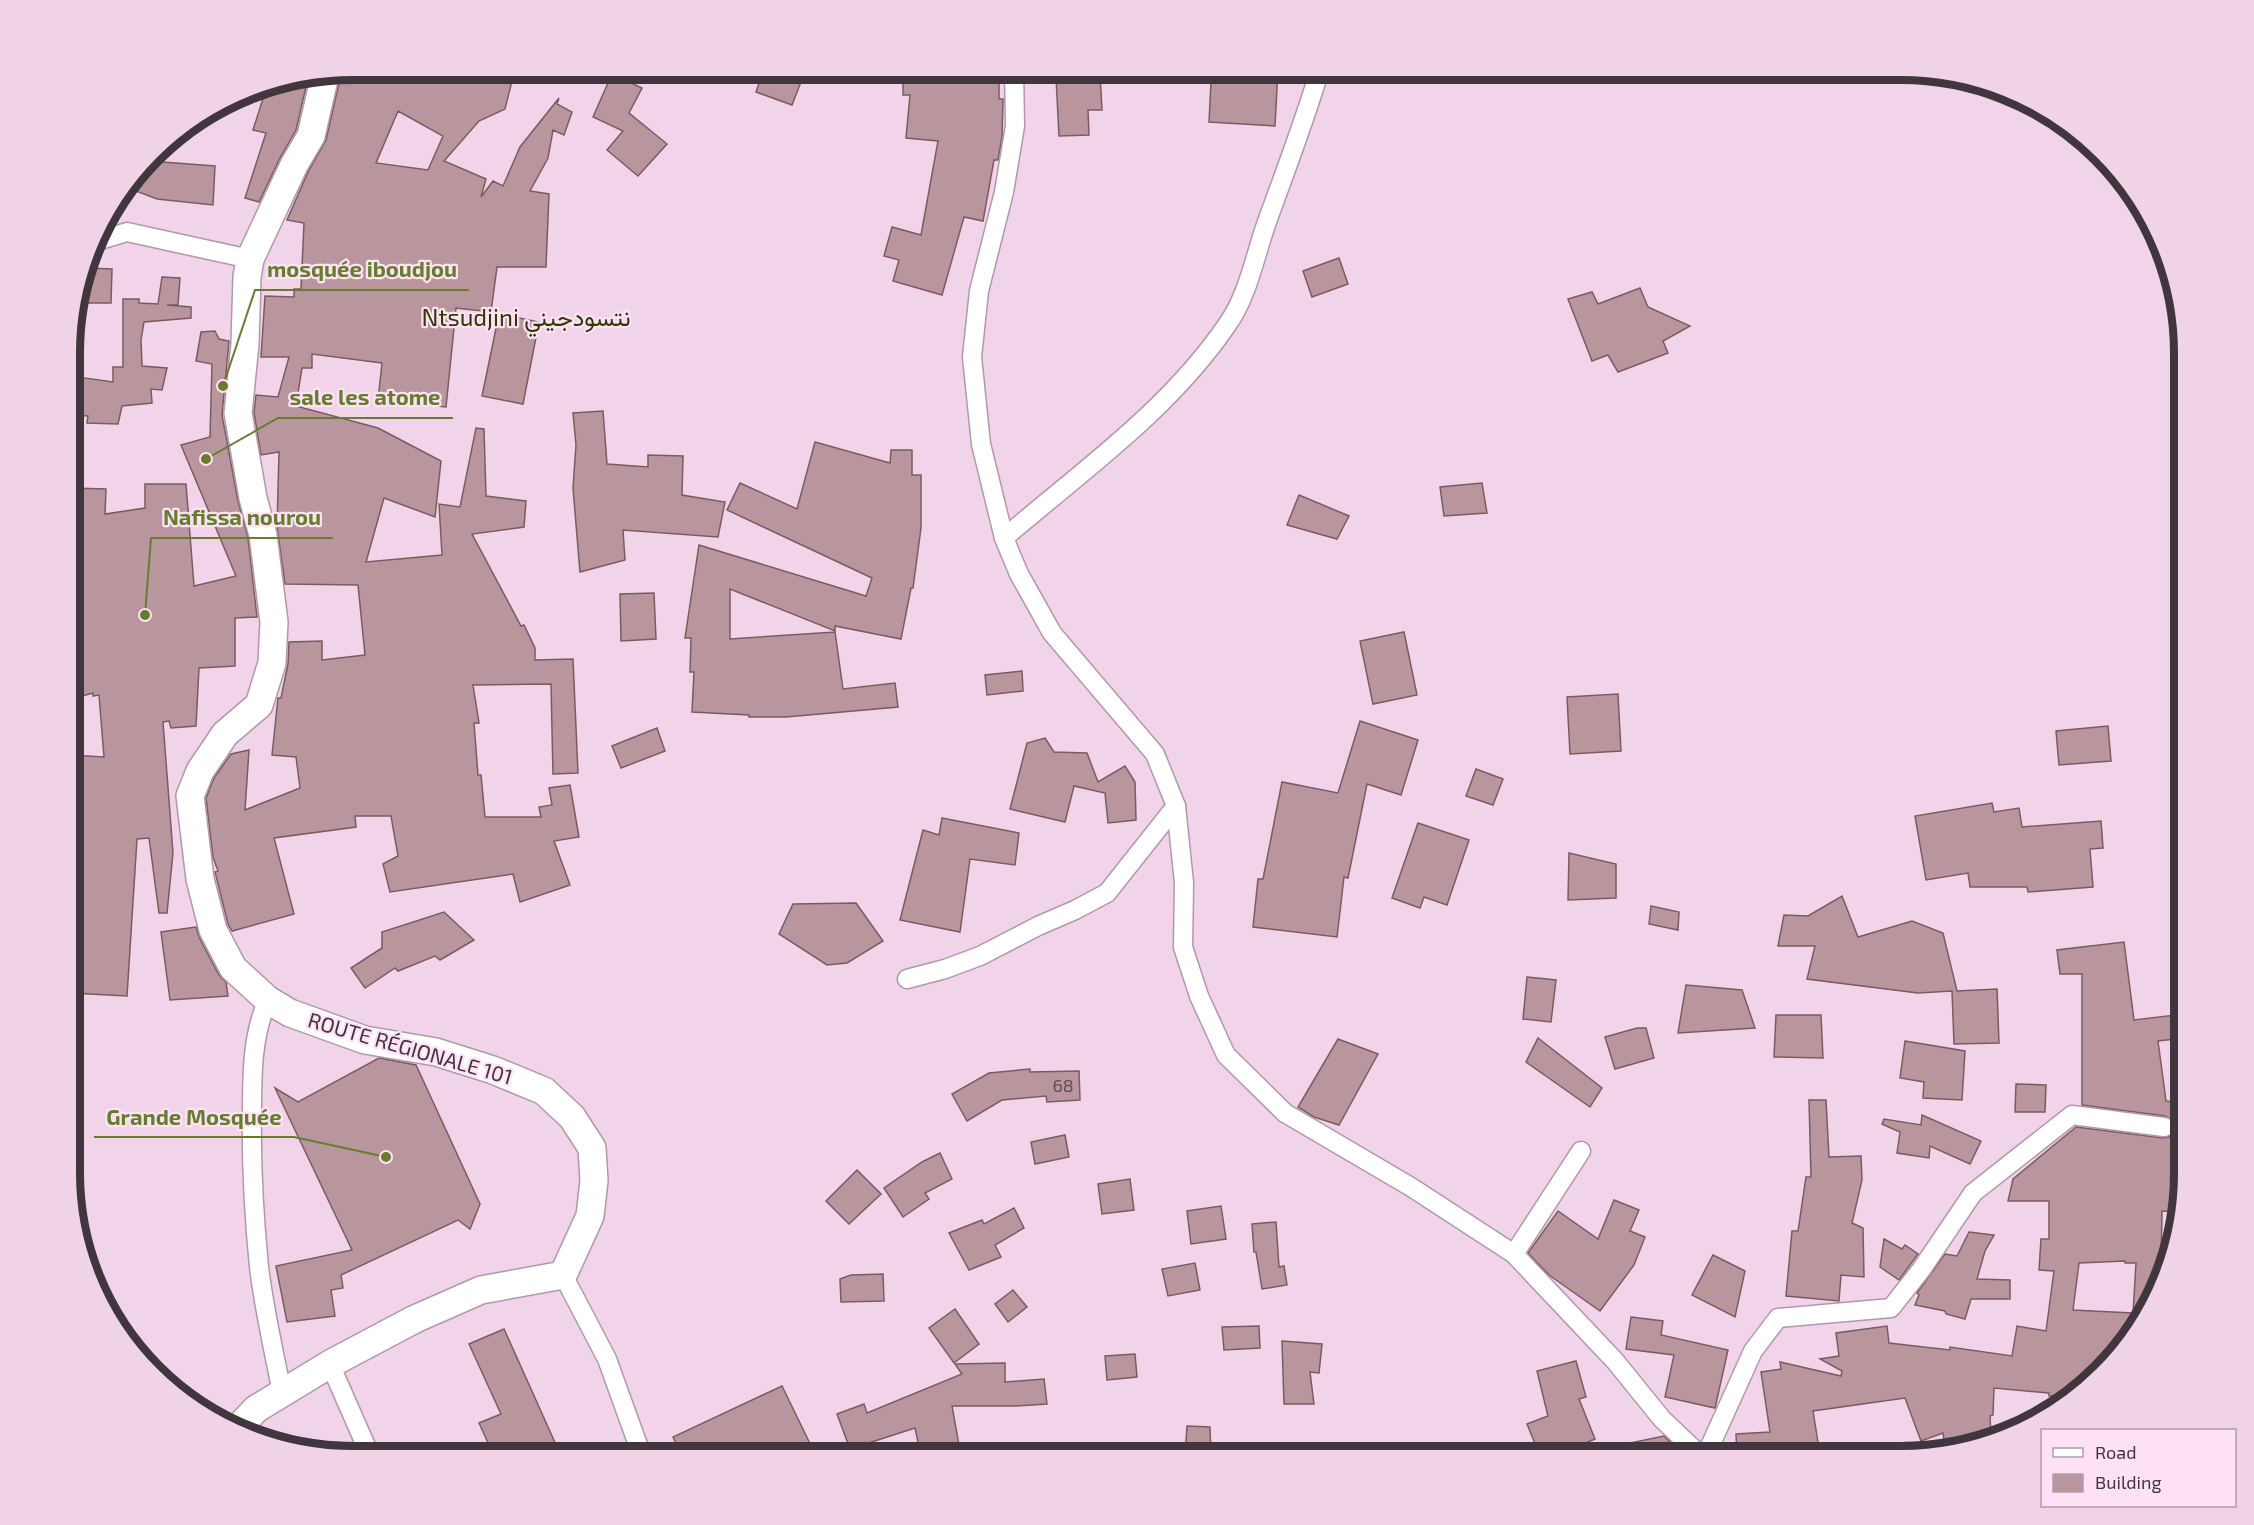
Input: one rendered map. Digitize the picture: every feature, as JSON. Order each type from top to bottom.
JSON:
[{"type":"street","points":[[1014,80],[1015,126],[1004,192],[979,291],[972,357],[981,444],[1004,538],[1019,574],[1052,633],[1155,754],[1176,806],[1184,883],[1183,947],[1199,996],[1226,1055],[1285,1113],[1411,1187],[1514,1254],[1615,1360],[1662,1419],[1690,1446]]},
{"type":"street","points":[[1004,538],[1128,435],[1185,380],[1229,323],[1251,276],[1267,222],[1317,80]]},
{"type":"street","name":"ROUTE RÉGIONALE 101","points":[[323,81],[311,136],[294,165],[250,259],[247,277],[238,413],[262,535],[274,622],[272,663],[259,705],[225,734],[200,771],[190,796],[200,879],[213,930],[233,968],[268,1000],[290,1013],[365,1040],[436,1053],[493,1070],[544,1091],[572,1117],[592,1148],[594,1181],[590,1216],[563,1275]]},
{"type":"street","points":[[104,240],[127,232],[250,259]]},
{"type":"street","points":[[907,979],[945,969],[980,956],[1107,893],[1176,806]]},
{"type":"street","points":[[268,1000],[262,1013],[255,1045],[251,1157],[259,1269],[282,1393]]},
{"type":"street","points":[[1710,1446],[1753,1351],[1778,1318],[1891,1308],[1921,1270],[1973,1193],[2072,1115],[2164,1127]]},
{"type":"street","points":[[1514,1254],[1581,1151]]},
{"type":"street","points":[[243,1423],[256,1409],[330,1364],[415,1319],[481,1290],[563,1275],[607,1359],[638,1446]]},
{"type":"street","points":[[330,1364],[366,1446]]},
{"type":"building","points":[[340,80],[512,80],[505,109],[479,121],[444,161],[486,179],[481,197],[493,181],[503,186],[520,147],[559,98],[557,104],[572,112],[564,135],[553,130],[548,158],[530,191],[549,194],[546,267],[497,267],[491,312],[456,308],[446,407],[378,400],[382,363],[312,354],[312,368],[302,368],[296,406],[378,428],[441,461],[435,517],[384,498],[366,562],[442,555],[439,504],[460,507],[476,428],[484,429],[486,496],[526,501],[524,527],[472,534],[521,626],[524,625],[535,648],[535,660],[573,659],[578,773],[553,774],[551,684],[473,685],[479,723],[474,723],[478,775],[481,775],[485,817],[541,817],[539,807],[552,805],[549,788],[570,785],[579,837],[554,841],[570,885],[520,902],[513,874],[390,892],[383,864],[398,856],[391,816],[355,816],[356,827],[274,838],[294,914],[232,931],[228,924],[215,872],[218,871],[213,857],[206,798],[214,778],[231,754],[249,750],[245,810],[300,788],[296,757],[272,755],[278,698],[281,698],[288,664],[289,642],[322,641],[322,660],[365,655],[358,585],[285,584],[277,527],[279,452],[261,455],[254,412],[256,395],[278,397],[289,357],[261,357],[265,296],[294,297],[294,289],[301,289],[304,223],[287,220],[308,172],[326,140]],"holes":[[[398,111],[443,136],[428,170],[376,163]]]},
{"type":"building","points":[[609,80],[625,80],[642,88],[629,113],[667,144],[638,176],[607,150],[623,131],[593,117]]},
{"type":"building","points":[[760,80],[802,80],[792,105],[756,92]]},
{"type":"building","points":[[903,80],[999,80],[999,99],[1003,99],[1002,137],[998,160],[994,160],[983,221],[964,217],[942,295],[893,281],[899,260],[884,256],[892,227],[921,235],[938,141],[906,138],[910,95],[903,95]]},
{"type":"building","points":[[1056,80],[1100,80],[1102,110],[1088,110],[1089,135],[1059,136]]},
{"type":"building","points":[[1245,80],[1277,80],[1275,126],[1209,122],[1211,82],[1245,83]]},
{"type":"building","points":[[307,84],[296,130],[259,202],[245,198],[266,133],[253,130],[264,94]]},
{"type":"building","points":[[158,162],[215,166],[213,205],[157,199],[133,190]]},
{"type":"building","points":[[1339,258],[1348,284],[1312,297],[1303,271]]},
{"type":"building","points":[[93,268],[112,269],[111,303],[84,303]]},
{"type":"building","points":[[162,277],[180,278],[178,305],[167,305],[191,307],[191,318],[144,322],[141,340],[142,366],[167,368],[162,390],[151,389],[152,403],[122,406],[118,424],[87,423],[88,416],[80,416],[80,377],[113,382],[113,367],[123,367],[123,299],[139,299],[139,303],[158,304]]},
{"type":"building","points":[[1640,288],[1648,307],[1690,326],[1663,341],[1668,353],[1618,372],[1608,355],[1592,361],[1568,299],[1592,292],[1598,304]]},
{"type":"building","points":[[499,314],[539,322],[523,404],[482,396]]},
{"type":"building","points":[[215,331],[219,339],[229,341],[222,415],[238,501],[248,538],[257,617],[235,618],[235,666],[199,668],[196,726],[171,728],[169,721],[163,722],[173,853],[167,913],[159,913],[149,838],[137,839],[127,996],[80,993],[80,756],[104,757],[99,695],[93,696],[93,693],[80,697],[80,488],[106,489],[105,514],[145,508],[145,484],[186,484],[194,586],[236,576],[181,445],[210,437],[212,364],[196,361],[201,332]]},
{"type":"building","points":[[603,411],[607,464],[648,467],[648,455],[683,456],[682,495],[725,502],[718,537],[623,530],[625,560],[580,572],[573,488],[576,445],[573,413]]},
{"type":"building","points":[[815,442],[890,463],[891,450],[912,450],[912,475],[921,475],[921,528],[913,588],[911,588],[901,639],[835,626],[835,631],[730,589],[730,639],[835,632],[843,689],[895,683],[898,707],[786,717],[749,717],[749,715],[692,712],[694,672],[690,672],[691,638],[685,638],[699,545],[866,596],[872,578],[727,510],[740,483],[797,509]]},
{"type":"building","points":[[1482,483],[1487,513],[1444,516],[1440,487]]},
{"type":"building","points":[[1299,495],[1349,516],[1337,539],[1287,525]]},
{"type":"building","points":[[654,593],[656,639],[621,641],[620,594]]},
{"type":"building","points":[[1404,632],[1417,695],[1373,704],[1360,641]]},
{"type":"building","points":[[1022,671],[1023,691],[987,695],[985,675]]},
{"type":"building","points":[[1618,694],[1621,751],[1570,754],[1567,697]]},
{"type":"building","points":[[1360,721],[1418,740],[1401,795],[1367,784],[1348,878],[1344,877],[1337,937],[1253,927],[1258,879],[1263,879],[1282,782],[1338,793]]},
{"type":"building","points":[[2108,726],[2111,761],[2059,765],[2056,731]]},
{"type":"building","points":[[657,728],[665,751],[621,768],[612,746]]},
{"type":"building","points":[[1045,738],[1054,752],[1087,753],[1098,782],[1125,766],[1135,782],[1136,820],[1108,823],[1105,793],[1074,786],[1065,822],[1010,809],[1027,743]]},
{"type":"building","points":[[1476,769],[1503,779],[1493,805],[1466,796]]},
{"type":"building","points":[[1992,803],[1994,812],[2019,808],[2022,827],[2101,821],[2103,848],[2090,849],[2093,887],[2028,892],[2027,887],[1970,887],[1968,873],[1926,880],[1915,816]]},
{"type":"building","points":[[942,818],[1019,833],[1015,865],[970,859],[960,932],[900,920],[923,830],[939,835]]},
{"type":"building","points":[[1418,823],[1469,840],[1447,905],[1424,897],[1420,908],[1392,898]]},
{"type":"building","points":[[1569,853],[1616,864],[1616,898],[1568,900]]},
{"type":"building","points":[[1842,896],[1858,937],[1912,921],[1943,933],[1957,991],[1997,989],[1999,1043],[1954,1044],[1952,991],[1918,993],[1807,979],[1815,946],[1778,946],[1784,915],[1808,916]]},
{"type":"building","points":[[856,903],[883,941],[847,963],[827,965],[779,934],[793,904]]},
{"type":"building","points":[[1651,906],[1679,912],[1678,930],[1649,924]]},
{"type":"building","points":[[444,912],[474,940],[440,960],[435,956],[398,971],[395,968],[365,988],[351,968],[382,948],[382,932]]},
{"type":"building","points":[[196,927],[219,975],[226,982],[228,996],[170,1000],[161,932]]},
{"type":"building","points":[[2124,942],[2134,1020],[2174,1015],[2174,1039],[2158,1041],[2166,1101],[2174,1102],[2174,1122],[2165,1116],[2082,1105],[2082,974],[2060,974],[2057,950]]},
{"type":"building","points":[[1527,977],[1556,980],[1551,1022],[1523,1019]]},
{"type":"building","points":[[1686,985],[1742,990],[1755,1028],[1678,1033]]},
{"type":"building","points":[[1776,1015],[1821,1015],[1823,1058],[1774,1057]]},
{"type":"building","points":[[1637,1028],[1646,1028],[1654,1058],[1615,1069],[1605,1037]]},
{"type":"building","points":[[1538,1038],[1602,1088],[1590,1107],[1526,1062]]},
{"type":"building","points":[[1338,1039],[1378,1054],[1339,1125],[1314,1117],[1298,1107]]},
{"type":"building","points":[[1905,1041],[1965,1051],[1962,1100],[1923,1098],[1924,1082],[1900,1078]]},
{"type":"building","points":[[379,1058],[416,1065],[480,1204],[470,1229],[458,1220],[341,1275],[343,1288],[331,1290],[335,1316],[287,1322],[276,1266],[352,1250],[275,1088],[298,1102]]},
{"type":"building","points":[[1030,1069],[1030,1072],[1079,1071],[1080,1100],[1047,1102],[1046,1096],[1002,1100],[967,1121],[952,1094],[989,1073]]},
{"type":"building","points":[[2016,1084],[2046,1085],[2045,1112],[2015,1112]]},
{"type":"building","points":[[1809,1100],[1826,1100],[1829,1157],[1861,1156],[1862,1180],[1852,1223],[1863,1228],[1864,1277],[1841,1275],[1839,1301],[1786,1296],[1792,1231],[1798,1231],[1806,1177],[1811,1177]]},
{"type":"building","points":[[1922,1115],[1981,1141],[1970,1164],[1930,1146],[1929,1158],[1897,1153],[1900,1132],[1882,1124],[1884,1119],[1921,1125]]},
{"type":"building","points":[[2076,1127],[2169,1137],[2174,1130],[2174,1190],[2171,1212],[2162,1211],[2161,1256],[2154,1277],[2138,1309],[2118,1339],[2068,1389],[2058,1396],[2049,1396],[2049,1393],[1994,1388],[1993,1415],[1990,1416],[1991,1430],[1955,1440],[1944,1442],[1943,1433],[1921,1441],[1905,1398],[1813,1411],[1819,1446],[1737,1446],[1736,1434],[1770,1432],[1761,1372],[1781,1369],[1780,1362],[1841,1376],[1842,1371],[1820,1359],[1839,1356],[1836,1333],[1887,1326],[1889,1343],[1950,1350],[1950,1347],[2012,1356],[2017,1326],[2046,1331],[2054,1271],[2039,1270],[2041,1239],[2049,1239],[2049,1201],[2008,1201],[2013,1179]],"holes":[[[2125,1261],[2125,1263],[2136,1263],[2133,1313],[2073,1310],[2079,1263]]]},
{"type":"building","points":[[1065,1135],[1069,1157],[1035,1164],[1031,1142]]},
{"type":"building","points":[[940,1153],[952,1179],[925,1193],[929,1199],[903,1217],[884,1188],[922,1162]]},
{"type":"building","points":[[857,1170],[881,1194],[849,1224],[826,1201]]},
{"type":"building","points":[[1130,1179],[1134,1210],[1102,1214],[1098,1184]]},
{"type":"building","points":[[1614,1200],[1639,1210],[1630,1231],[1645,1237],[1634,1265],[1600,1311],[1549,1275],[1528,1253],[1558,1211],[1598,1239]]},
{"type":"building","points":[[1221,1206],[1226,1239],[1191,1244],[1187,1211]]},
{"type":"building","points":[[1014,1208],[1024,1228],[995,1245],[1001,1257],[969,1270],[949,1233],[982,1220],[984,1224]]},
{"type":"building","points":[[1276,1222],[1279,1267],[1284,1266],[1287,1285],[1262,1289],[1256,1252],[1254,1252],[1252,1224]]},
{"type":"building","points":[[1969,1232],[1994,1235],[1985,1251],[1977,1279],[2010,1280],[2010,1299],[1971,1299],[1965,1319],[1946,1314],[1945,1311],[1915,1305],[1919,1295],[1917,1293],[1945,1254],[1957,1256]]},
{"type":"building","points":[[1884,1239],[1902,1249],[1905,1245],[1918,1254],[1899,1280],[1880,1267]]},
{"type":"building","points":[[1713,1255],[1745,1271],[1735,1317],[1692,1295]]},
{"type":"building","points":[[1195,1263],[1200,1290],[1168,1296],[1162,1269]]},
{"type":"building","points":[[883,1274],[884,1301],[841,1302],[840,1279],[851,1275]]},
{"type":"building","points":[[1013,1290],[1027,1307],[1008,1322],[995,1304]]},
{"type":"building","points":[[955,1309],[979,1344],[954,1363],[929,1328]]},
{"type":"building","points":[[1631,1317],[1663,1321],[1661,1335],[1728,1350],[1715,1408],[1665,1397],[1674,1355],[1626,1349]]},
{"type":"building","points":[[1259,1326],[1260,1348],[1224,1350],[1222,1327]]},
{"type":"building","points":[[504,1329],[557,1446],[489,1446],[479,1423],[501,1414],[469,1344]]},
{"type":"building","points":[[1282,1341],[1322,1344],[1319,1373],[1310,1372],[1314,1404],[1284,1404]]},
{"type":"building","points":[[1135,1354],[1137,1377],[1107,1380],[1105,1356]]},
{"type":"building","points":[[1576,1361],[1586,1397],[1579,1399],[1595,1439],[1578,1446],[1536,1446],[1527,1424],[1548,1416],[1537,1371]]},
{"type":"building","points":[[1005,1363],[1005,1382],[1044,1379],[1047,1404],[952,1406],[959,1446],[919,1446],[915,1428],[859,1446],[849,1446],[837,1414],[864,1404],[867,1413],[962,1374],[955,1364]]},
{"type":"building","points":[[782,1386],[811,1446],[677,1446],[673,1437]]},
{"type":"building","points":[[1187,1426],[1210,1427],[1211,1446],[1186,1446]]},
{"type":"building","points":[[1664,1436],[1671,1446],[1615,1446]]},
{"type":"place","name":"mosquée iboudjou","points":[[223,386]]},
{"type":"place","name":"sale les atome","points":[[206,459]]},
{"type":"place","name":"Nafissa nourou","points":[[145,615]]},
{"type":"place","name":"Grande Mosquée","points":[[386,1157]]},
{"type":"district","name":"Ntsudjini نتسودجيني","points":[[526,318]]}]
